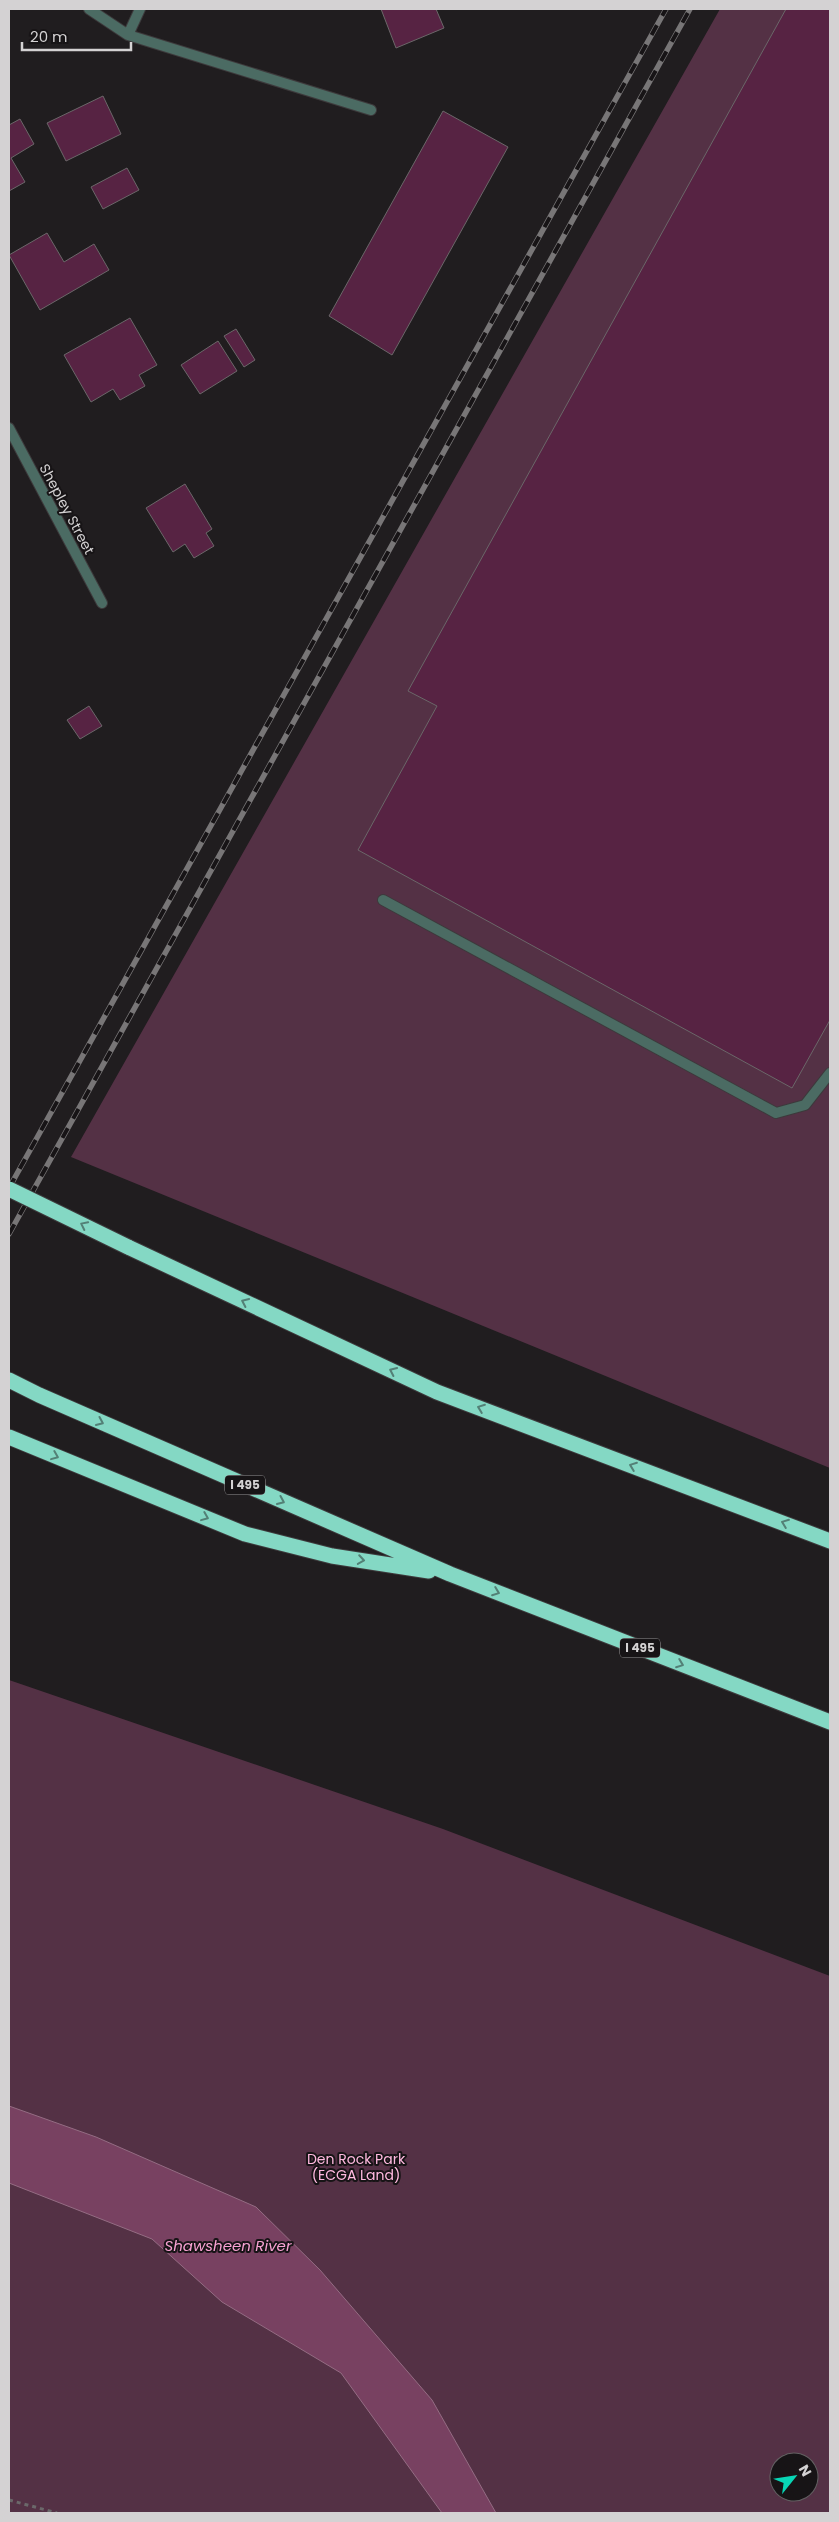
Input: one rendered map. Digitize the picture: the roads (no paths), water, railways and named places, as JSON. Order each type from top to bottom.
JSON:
[{"type":"highway","points":[[9,1189],[437,1392],[830,1541]]},
{"type":"highway","name":"I 495","points":[[9,1380],[39,1395],[450,1574],[830,1722]]},
{"type":"highway","points":[[9,1437],[245,1534],[332,1556],[450,1574]]},
{"type":"street","points":[[90,9],[128,35],[371,110]]},
{"type":"street","points":[[128,35],[140,9]]},
{"type":"street","name":"Shepley Street","points":[[9,428],[102,603]]},
{"type":"street","points":[[383,900],[776,1113],[806,1105],[830,1073]]},
{"type":"water","name":"Shawsheen River","points":[[9,2106],[96,2137],[256,2207],[320,2270],[432,2400],[496,2513],[442,2513],[341,2373],[222,2302],[152,2239],[9,2183]]},
{"type":"railway","points":[[9,1188],[666,9]]},
{"type":"railway","points":[[9,1234],[690,9]]},
{"type":"park label","name":"Den Rock Park (ECGA Land)","points":[[356,2168]]}]
